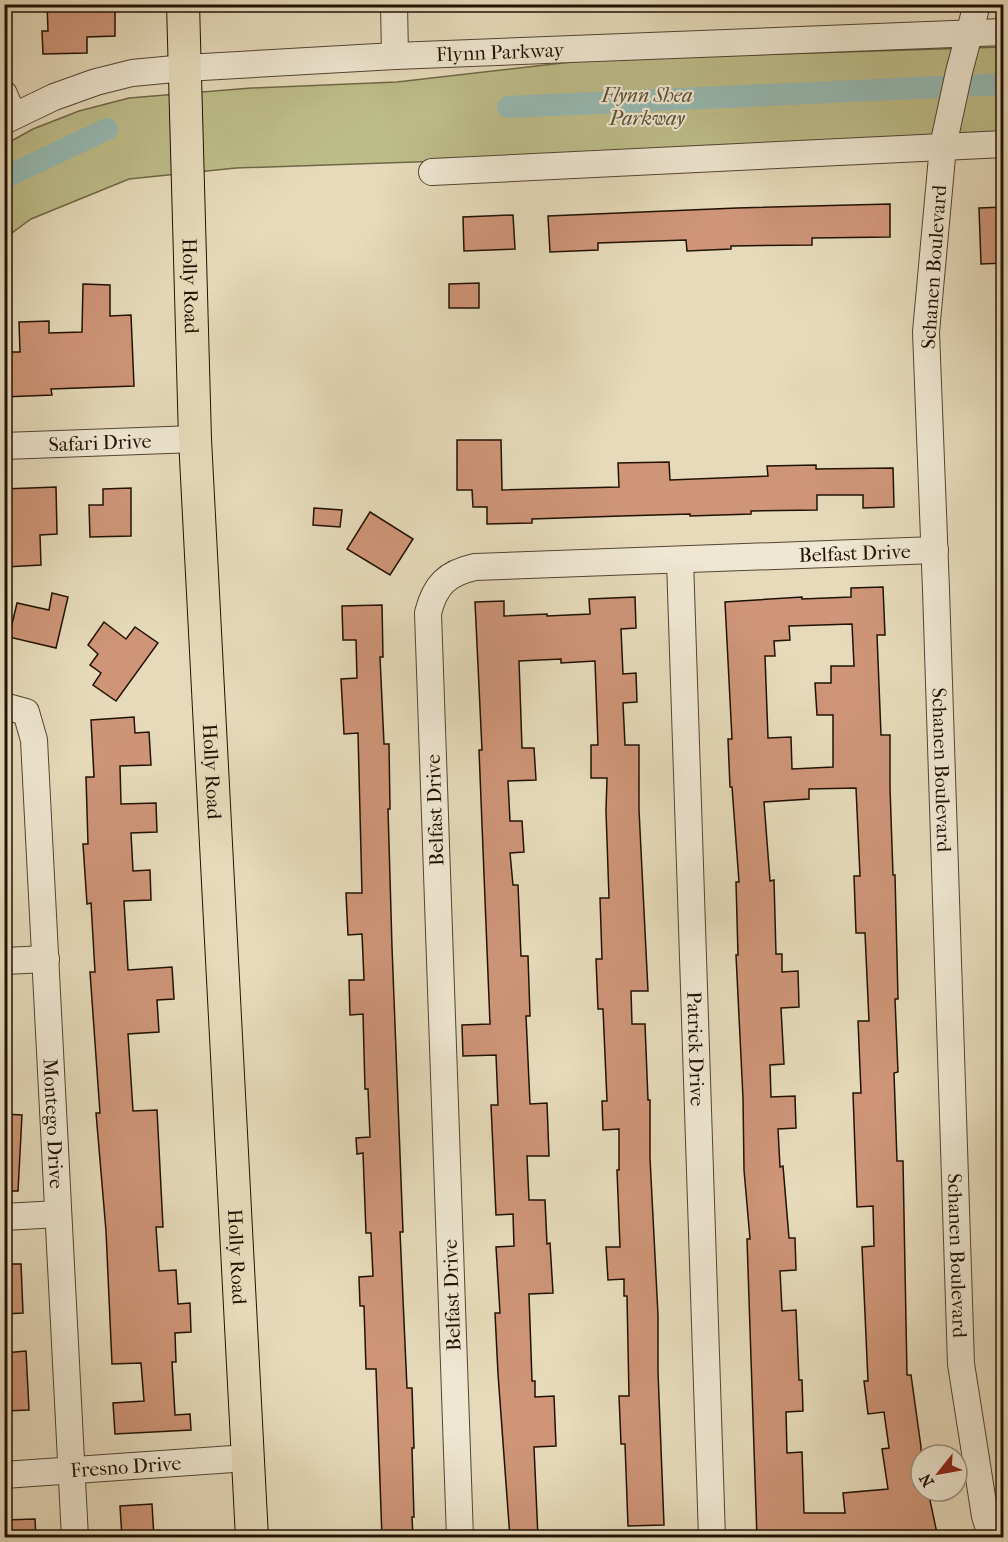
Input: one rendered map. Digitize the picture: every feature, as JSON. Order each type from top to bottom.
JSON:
[{"type":"main road","name":"Holly Road","points":[[183,4],[195,439],[252,1538]]},
{"type":"street","points":[[394,4],[395,56]]},
{"type":"street","name":"Schanen Boulevard","points":[[977,4],[948,119],[926,332],[961,1364],[985,1516],[992,1538]]},
{"type":"street","name":"Flynn Parkway","points":[[7,110],[96,82],[132,74],[185,68],[395,56],[1004,32]]},
{"type":"street","points":[[432,172],[1004,144]]},
{"type":"street","name":"Safari Drive","points":[[4,446],[195,439]]},
{"type":"street","name":"Belfast Drive","points":[[460,1538],[428,613],[433,596],[444,580],[459,570],[475,567],[935,550]]},
{"type":"street","name":"Patrick Drive","points":[[680,560],[712,1538]]},
{"type":"street","name":"Montego Drive","points":[[15,709],[34,740],[75,1538]]},
{"type":"street","points":[[4,961],[45,958]]},
{"type":"street","points":[[4,1217],[58,1214]]},
{"type":"street","name":"Fresno Drive","points":[[4,1475],[247,1458]]},
{"type":"green space","name":"Flynn Shea Parkway","points":[[1003,47],[1003,142],[236,168],[129,179],[31,219],[5,238],[4,145],[33,129],[79,111],[129,98],[251,88],[397,82],[589,60]]},
{"type":"building","points":[[47,4],[115,4],[115,36],[87,37],[87,53],[43,54],[42,31],[48,31]]},
{"type":"building","points":[[890,204],[890,237],[812,238],[812,245],[731,246],[731,249],[687,251],[686,240],[598,243],[598,250],[550,252],[548,216]]},
{"type":"building","points":[[1004,207],[1004,263],[981,264],[979,208]]},
{"type":"building","points":[[513,215],[515,249],[464,251],[463,217]]},
{"type":"building","points":[[479,283],[479,308],[449,308],[449,284]]},
{"type":"building","points":[[83,284],[110,285],[110,316],[131,315],[134,386],[51,389],[52,395],[4,397],[4,352],[20,352],[19,322],[49,321],[49,333],[82,332]]},
{"type":"building","points":[[457,440],[501,440],[502,490],[619,487],[618,463],[669,462],[670,480],[768,476],[767,466],[816,465],[816,469],[893,468],[894,507],[863,508],[863,495],[817,495],[817,510],[751,511],[751,514],[690,516],[690,514],[532,519],[532,523],[487,524],[487,507],[473,507],[472,490],[457,490]]},
{"type":"building","points":[[56,487],[57,534],[40,535],[41,565],[6,567],[4,489]]},
{"type":"building","points":[[131,488],[131,536],[90,537],[89,505],[103,505],[103,489]]},
{"type":"building","points":[[314,508],[342,510],[340,527],[313,525]]},
{"type":"building","points":[[370,512],[413,539],[390,575],[347,549]]},
{"type":"building","points":[[883,587],[885,635],[877,635],[881,735],[890,735],[898,999],[895,999],[898,1072],[894,1073],[897,1161],[903,1161],[907,1375],[911,1375],[920,1443],[909,1443],[909,1503],[931,1503],[938,1538],[757,1538],[747,1239],[750,1239],[744,1170],[736,955],[738,955],[736,882],[739,882],[732,787],[730,787],[728,739],[732,739],[725,602],[802,597],[802,599],[851,597],[851,588]],"holes":[[[852,624],[854,666],[831,666],[831,683],[815,683],[817,715],[833,715],[833,767],[792,769],[791,737],[768,738],[765,656],[775,656],[774,641],[790,640],[789,626]],[[856,788],[860,876],[854,876],[856,933],[865,933],[869,1021],[858,1021],[861,1093],[853,1093],[857,1207],[873,1206],[874,1246],[862,1247],[868,1381],[864,1381],[868,1414],[884,1412],[889,1448],[882,1449],[888,1489],[843,1493],[845,1513],[804,1513],[802,1452],[787,1453],[786,1412],[803,1411],[802,1380],[799,1380],[796,1310],[782,1311],[780,1271],[796,1270],[795,1238],[789,1238],[783,1166],[780,1167],[778,1129],[796,1128],[795,1096],[771,1097],[770,1065],[784,1064],[781,1008],[799,1007],[798,971],[782,972],[782,954],[776,954],[774,880],[770,881],[764,802],[809,799],[809,789]]]},
{"type":"building","points":[[52,593],[68,597],[56,648],[9,637],[17,603],[49,610]]},
{"type":"building","points":[[635,597],[636,628],[621,629],[623,674],[636,673],[637,702],[623,703],[625,745],[639,745],[639,810],[648,991],[631,991],[632,1024],[645,1024],[648,1100],[650,1100],[650,1158],[658,1315],[664,1525],[628,1526],[625,1444],[621,1444],[619,1396],[629,1396],[627,1296],[624,1296],[624,1279],[608,1280],[606,1247],[620,1247],[617,1170],[619,1170],[619,1129],[603,1130],[602,1101],[607,1101],[603,1009],[598,1009],[596,959],[602,959],[600,898],[609,898],[607,778],[591,778],[591,745],[598,745],[595,661],[561,663],[561,659],[519,661],[522,748],[534,748],[536,780],[508,781],[510,821],[522,821],[524,852],[510,853],[513,885],[518,885],[521,956],[528,956],[530,1016],[526,1016],[530,1104],[547,1103],[549,1156],[527,1156],[529,1200],[545,1200],[553,1293],[529,1294],[532,1381],[535,1381],[535,1397],[554,1396],[556,1446],[534,1447],[538,1538],[510,1538],[495,1313],[500,1313],[496,1247],[514,1246],[513,1214],[496,1215],[491,1105],[498,1105],[496,1055],[463,1056],[462,1025],[490,1024],[475,602],[504,601],[504,616],[547,614],[547,616],[590,614],[589,599]]},
{"type":"building","points":[[382,605],[383,657],[380,657],[384,744],[389,744],[390,809],[388,809],[403,1232],[400,1232],[407,1388],[412,1388],[414,1448],[412,1448],[413,1538],[382,1538],[376,1369],[366,1369],[364,1306],[360,1306],[359,1277],[373,1276],[371,1233],[366,1233],[363,1153],[357,1154],[356,1138],[370,1137],[368,1089],[365,1089],[363,1014],[350,1015],[349,980],[364,980],[362,934],[348,935],[346,893],[362,893],[358,733],[344,734],[341,679],[357,678],[356,640],[343,640],[342,606]]},
{"type":"building","points":[[104,622],[126,639],[135,627],[158,643],[116,701],[93,685],[101,673],[90,665],[98,654],[88,645]]},
{"type":"building","points":[[134,717],[135,733],[149,732],[151,765],[120,766],[121,804],[156,803],[157,832],[131,833],[133,871],[150,870],[151,900],[124,901],[128,970],[172,967],[174,999],[157,1000],[159,1032],[128,1034],[133,1111],[157,1110],[163,1227],[156,1227],[159,1271],[176,1270],[178,1304],[190,1303],[191,1332],[175,1333],[176,1362],[172,1362],[175,1415],[190,1414],[191,1430],[115,1434],[113,1403],[144,1401],[141,1363],[112,1364],[106,1231],[96,1113],[100,1113],[90,972],[95,972],[91,903],[87,904],[83,844],[88,844],[86,777],[94,777],[91,720]]},
{"type":"building","points":[[4,1114],[22,1115],[18,1191],[4,1191]]},
{"type":"building","points":[[4,1264],[21,1264],[23,1313],[4,1314]]},
{"type":"building","points":[[26,1351],[29,1410],[4,1411],[4,1353]]},
{"type":"building","points":[[152,1504],[154,1538],[122,1538],[120,1506]]},
{"type":"building","points":[[35,1519],[36,1538],[4,1538],[4,1520]]},
{"type":"waterway","points":[[508,107],[1004,84]]},
{"type":"waterway","points":[[4,178],[107,129]]}]
